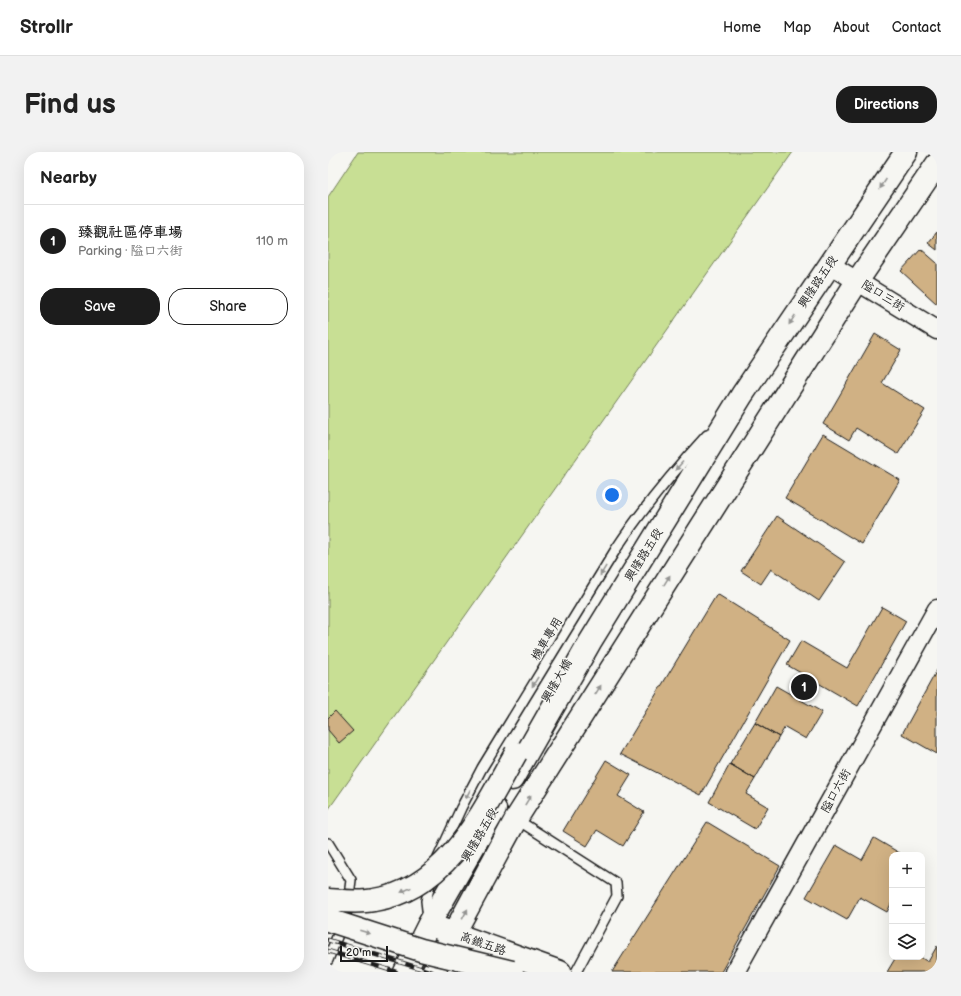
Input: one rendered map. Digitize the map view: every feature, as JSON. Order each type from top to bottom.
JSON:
[{"type":"street","name":"興隆路五段","points":[[405,972],[429,924],[590,642],[742,395],[906,152]]},
{"type":"street","name":"興隆路五段","points":[[433,972],[516,819],[858,280],[937,164]]},
{"type":"street","name":"隘口三街","points":[[829,264],[936,327]]},
{"type":"street","name":"興隆大橋","points":[[328,900],[350,902],[374,900],[395,895],[425,879],[440,867],[462,843],[483,811],[644,529],[742,395]]},
{"type":"street","name":"隘口六街","points":[[735,972],[937,609]]},
{"type":"street","points":[[328,920],[421,950],[512,972]]},
{"type":"street","name":"高鐵五路","points":[[429,924],[560,972]]},
{"type":"lane","name":"機車專用","points":[[429,924],[426,901],[436,862],[461,808],[482,768],[630,528],[675,470],[742,395]]},
{"type":"lane","points":[[516,819],[616,883],[617,896],[576,972]]},
{"type":"lane","points":[[328,843],[351,880],[347,911],[328,960]]},
{"type":"green space","points":[[358,152],[793,152],[328,810],[328,197]]},
{"type":"building","points":[[937,232],[937,250],[928,243]]},
{"type":"building","points":[[921,249],[937,263],[937,304],[901,271]]},
{"type":"building","points":[[875,334],[901,350],[882,383],[925,410],[898,454],[856,428],[849,440],[823,424]]},
{"type":"building","points":[[823,434],[900,480],[862,544],[785,498]]},
{"type":"building","points":[[777,516],[845,562],[819,601],[771,569],[761,584],[741,571]]},
{"type":"building","points":[[717,594],[790,640],[701,795],[620,754]]},
{"type":"building","points":[[882,607],[906,621],[858,706],[787,665],[801,641],[847,668]]},
{"type":"building","points":[[937,670],[937,754],[902,734]]},
{"type":"building","points":[[776,686],[822,712],[806,739],[785,727],[779,737],[755,723]]},
{"type":"building","points":[[335,711],[353,731],[339,743],[328,730],[328,718]]},
{"type":"building","points":[[755,723],[779,737],[755,779],[730,764]]},
{"type":"building","points":[[606,760],[631,775],[618,796],[644,812],[623,846],[597,830],[587,846],[563,831]]},
{"type":"building","points":[[730,764],[755,779],[746,794],[768,807],[755,829],[709,802]]},
{"type":"building","points":[[707,822],[780,866],[721,972],[612,972]]},
{"type":"building","points":[[874,838],[898,852],[889,852],[889,908],[887,912],[860,897],[847,920],[806,897],[836,845],[862,860]]},
{"type":"building","points":[[937,946],[937,972],[887,972],[894,960],[925,960],[928,962]]},
{"type":"railway","points":[[328,940],[432,972]]},
{"type":"railway","points":[[328,951],[396,972]]},
{"type":"place","name":"臻觀社區停車場","points":[[804,687]]}]
